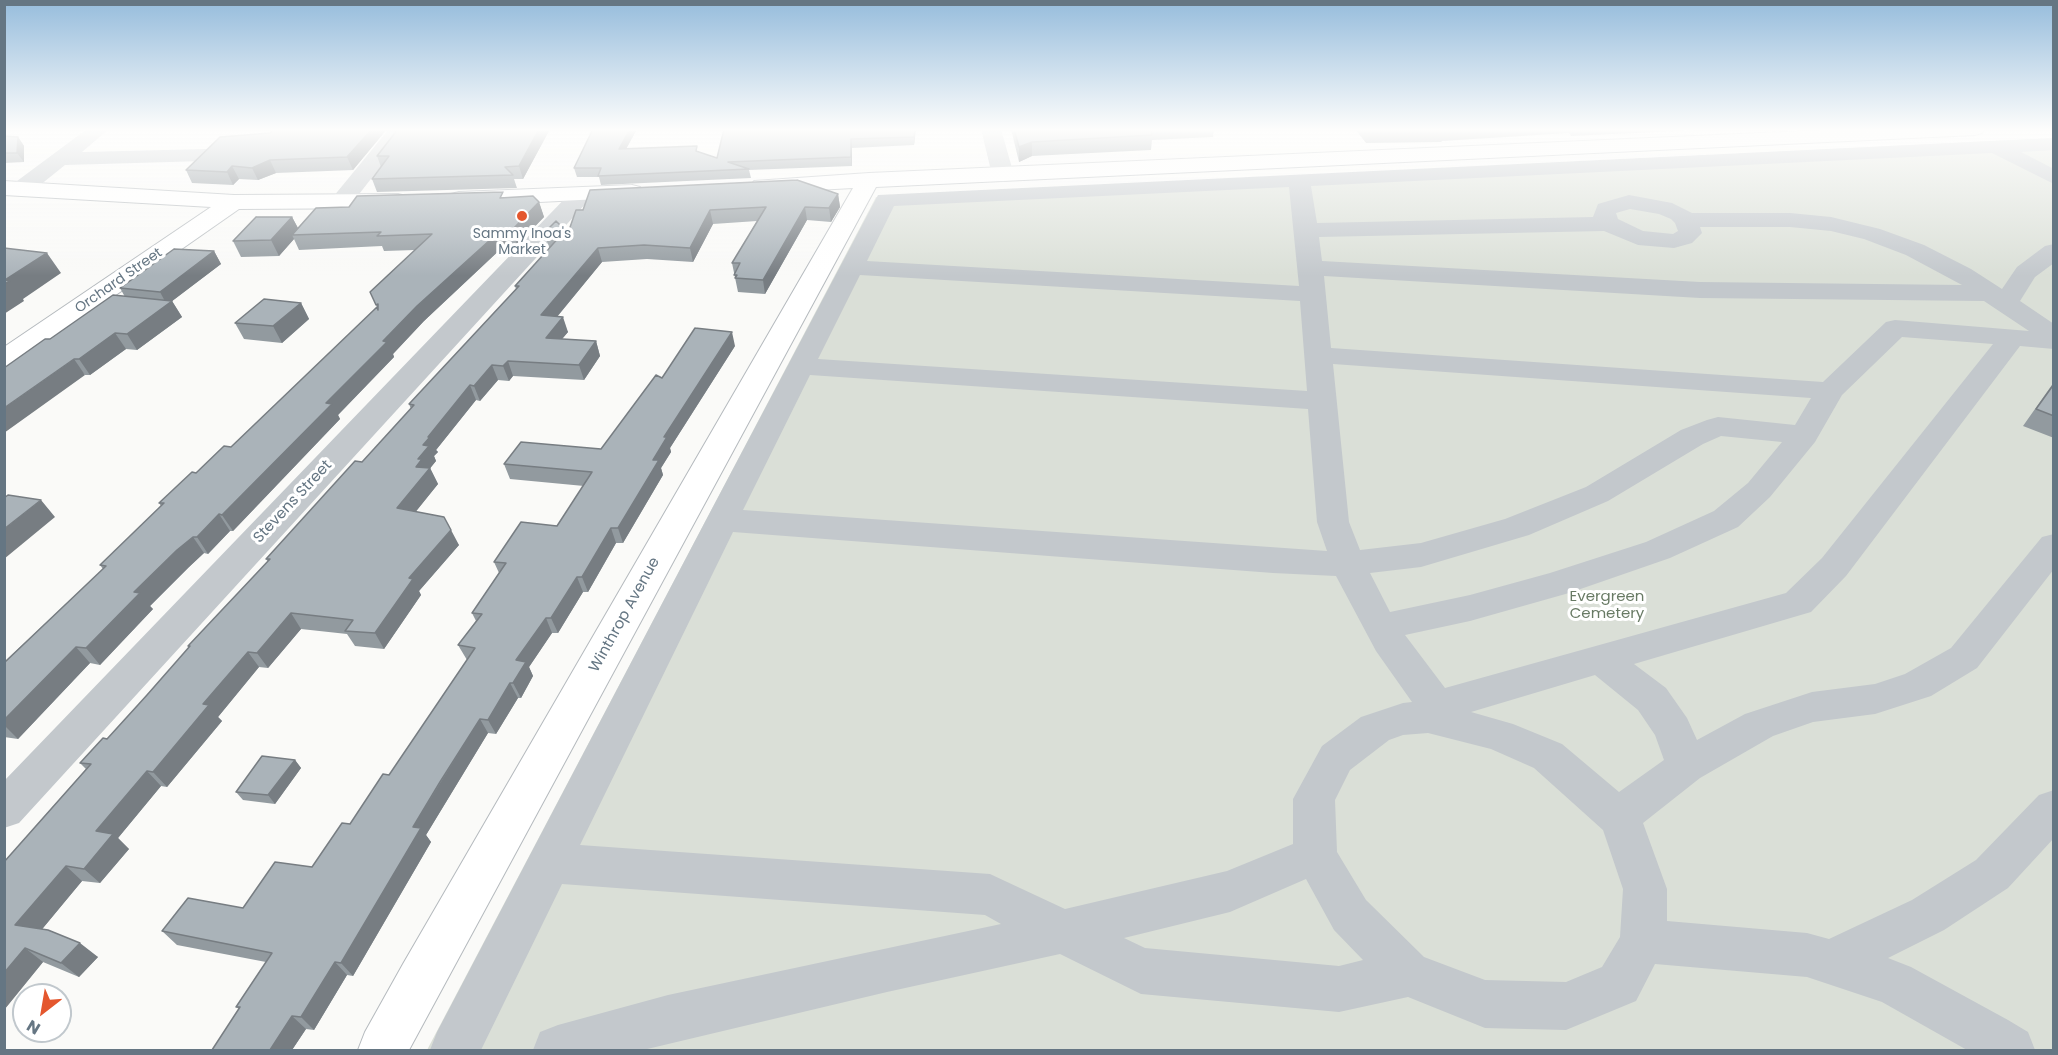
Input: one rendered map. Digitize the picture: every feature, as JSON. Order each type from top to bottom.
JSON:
[{"type":"main road","points":[[746,186],[916,178]]},
{"type":"main road","name":"Winthrop Avenue","points":[[383,1050],[420,980],[869,180]]},
{"type":"main road","points":[[13,188],[234,202],[421,200]]},
{"type":"main road","points":[[443,199],[651,191]]},
{"type":"main road","name":"Orchard Street","points":[[4,360],[234,202]]},
{"type":"street","points":[[13,188],[29,178]]},
{"type":"street","points":[[341,202],[360,178]]},
{"type":"street","points":[[455,1050],[886,200],[1328,178]]},
{"type":"street","points":[[1299,180],[1307,230],[1333,522],[1348,564],[1396,651],[1445,714],[1548,756],[1618,817],[1629,839],[1646,890],[1643,941],[1619,984],[1566,1005],[1485,1004],[1408,974],[1350,915],[1315,855],[1314,799],[1336,758],[1375,728],[1403,719],[1445,714],[1602,660],[1798,603],[1834,567],[2013,338]]},
{"type":"street","name":"Stevens Street","points":[[4,810],[580,195]]},
{"type":"street","points":[[1609,224],[1604,216],[1606,209],[1629,202],[1664,208],[1686,220],[1790,219],[1852,229],[1915,250],[1962,274],[2054,336]]},
{"type":"street","points":[[1307,230],[1609,224],[1638,238],[1674,241],[1690,233],[1686,220]]},
{"type":"street","points":[[851,267],[1997,299],[2026,272],[2054,251]]},
{"type":"street","points":[[1381,627],[1470,608],[1557,584],[1658,550],[1726,519],[1759,490],[1804,435],[1830,391],[1896,328],[2054,341]]},
{"type":"street","points":[[1318,355],[1830,391]]},
{"type":"street","points":[[801,366],[1322,401]]},
{"type":"street","points":[[722,520],[1273,561],[1348,564],[1421,555],[1517,527],[1597,494],[1692,436],[1718,426],[1804,435]]},
{"type":"street","points":[[1618,817],[1686,766],[1759,725],[1812,707],[1875,699],[1918,685],[1964,658],[2054,545]]},
{"type":"street","points":[[1602,660],[1652,699],[1673,729],[1686,766]]},
{"type":"street","points":[[1831,962],[1928,915],[1992,874],[2054,807]]},
{"type":"street","points":[[558,1050],[668,1019],[1062,932],[1230,891],[1315,855]]},
{"type":"street","points":[[549,863],[990,895],[1142,971],[1339,989],[1408,974]]},
{"type":"street","points":[[1643,941],[1807,955],[1831,962],[1894,982],[2010,1050]]},
{"type":"green space","name":"Evergreen Cemetery","points":[[1250,178],[2053,178],[2053,1050],[427,1050],[876,197]]},
{"type":"building","points":[[797,180],[838,194],[829,208],[805,207],[763,280],[735,278],[737,275],[734,275],[740,263],[732,263],[766,207],[710,210],[690,248],[644,245],[598,248],[541,315],[563,317],[546,338],[596,341],[579,365],[508,361],[503,366],[492,365],[474,386],[470,385],[423,445],[429,446],[418,459],[422,459],[416,467],[430,468],[397,508],[444,517],[451,530],[409,578],[413,579],[375,633],[345,631],[353,620],[291,613],[257,653],[248,652],[203,704],[209,705],[153,772],[147,771],[96,831],[113,834],[84,869],[66,866],[15,925],[48,930],[80,943],[61,963],[25,948],[4,973],[4,862],[91,764],[80,763],[103,738],[107,739],[190,646],[188,646],[270,559],[266,559],[355,461],[362,462],[414,405],[409,404],[519,286],[515,286],[562,234],[544,233],[556,221],[568,233],[576,210],[583,210],[590,190]]},
{"type":"building","points":[[503,192],[500,198],[533,196],[539,202],[512,230],[501,230],[417,306],[383,341],[387,342],[326,403],[332,404],[222,515],[219,514],[197,537],[193,537],[177,550],[134,592],[140,593],[86,648],[76,647],[4,720],[4,663],[106,566],[100,565],[164,503],[159,503],[192,472],[196,473],[224,446],[231,447],[377,307],[378,310],[378,304],[376,305],[370,292],[432,234],[377,236],[381,232],[292,235],[316,208],[349,207],[357,196]]},
{"type":"building","points":[[256,217],[292,217],[271,240],[233,241]]},
{"type":"building","points":[[4,248],[47,253],[5,280],[10,281],[4,284]]},
{"type":"building","points":[[174,249],[214,251],[160,292],[120,288]]},
{"type":"building","points":[[113,295],[172,301],[127,334],[115,333],[79,359],[74,359],[4,408],[4,368]]},
{"type":"building","points":[[264,299],[301,303],[273,326],[235,323]]},
{"type":"building","points":[[695,328],[732,332],[664,437],[667,437],[653,460],[659,460],[618,528],[611,528],[582,577],[577,577],[551,618],[546,618],[516,660],[526,662],[513,683],[510,683],[488,720],[480,719],[440,782],[413,827],[421,828],[341,963],[335,962],[301,1017],[292,1016],[270,1050],[212,1050],[240,1007],[236,1007],[272,953],[162,931],[188,898],[243,908],[275,862],[312,867],[342,823],[350,824],[383,774],[389,775],[475,648],[458,645],[482,614],[472,613],[506,563],[494,562],[521,522],[557,526],[592,472],[504,464],[521,442],[601,449],[656,375],[662,378]]},
{"type":"building","points":[[2054,384],[2054,416],[2036,409]]},
{"type":"building","points":[[8,495],[41,500],[4,529],[4,498]]},
{"type":"building","points":[[262,756],[295,760],[268,795],[236,792]]},
{"type":"place","name":"Sammy Inoa's Market","points":[[522,216]]}]
